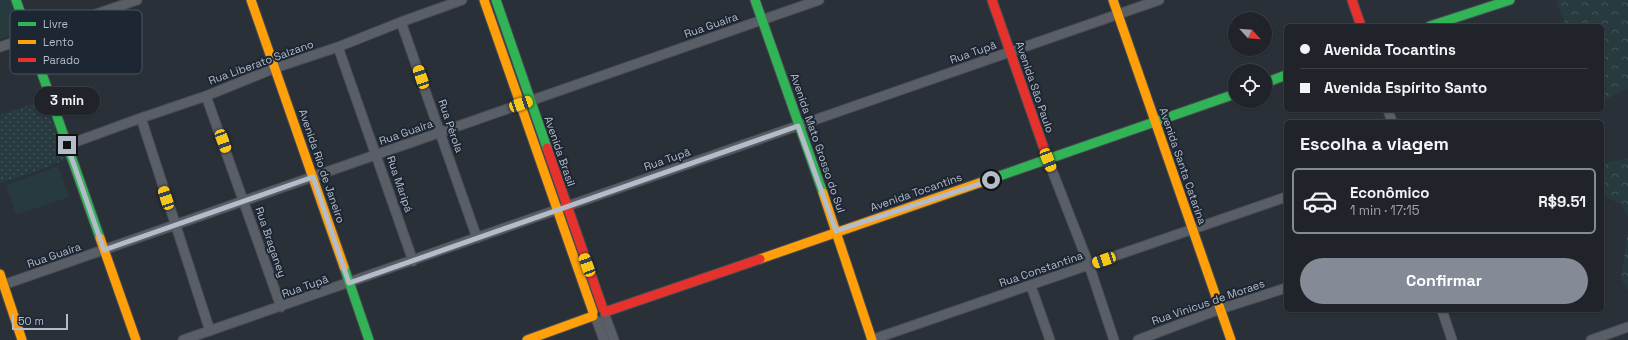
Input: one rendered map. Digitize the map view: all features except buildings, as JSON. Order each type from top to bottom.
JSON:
[{"type":"street","points":[[16,0],[19,10]]},
{"type":"street","points":[[109,10],[138,0]]},
{"type":"street","name":"Avenida Rio de Janeiro","points":[[251,0],[368,340]]},
{"type":"street","name":"Rua Liberato Salzano","points":[[67,145],[206,96],[275,68],[338,47],[462,0]]},
{"type":"street","name":"Avenida Brasil","points":[[484,0],[557,210],[599,314],[614,340]]},
{"type":"street","name":"Avenida Brasil","points":[[496,0],[567,207],[599,314],[604,340]]},
{"type":"street","name":"Avenida Mato Grosso do Sul","points":[[755,0],[836,231],[872,340]]},
{"type":"street","name":"Rua Guaíra","points":[[2,286],[819,0]]},
{"type":"street","name":"Avenida São Paulo","points":[[992,0],[1048,160],[1089,265],[1114,340]]},
{"type":"street","name":"Avenida Santa Catarina","points":[[1112,0],[1231,340]]},
{"type":"street","name":"Rua Tupã","points":[[183,340],[1159,0]]},
{"type":"street","points":[[1352,0],[1360,24]]},
{"type":"street","points":[[1436,24],[1510,0]]},
{"type":"street","name":"Rua Pérola","points":[[401,22],[477,238]]},
{"type":"street","points":[[0,47],[10,44]]},
{"type":"street","name":"Rua Maripá","points":[[338,47],[413,260]]},
{"type":"street","points":[[42,74],[136,340]]},
{"type":"street","points":[[1272,81],[1284,77]]},
{"type":"street","name":"Rua Braganey","points":[[206,96],[281,307]]},
{"type":"street","name":"Avenida Tocantins","points":[[527,340],[836,231],[1048,160],[1228,96]]},
{"type":"street","points":[[140,118],[210,331]]},
{"type":"street","name":"Rua Constantina","points":[[872,340],[1284,198]]},
{"type":"street","points":[[0,274],[2,286],[22,340]]},
{"type":"street","points":[[1031,286],[1050,340]]},
{"type":"street","name":"Rua Vinicus de Moraes","points":[[1138,340],[1220,309],[1284,289]]},
{"type":"street","points":[[1443,312],[1452,340]]},
{"type":"street","points":[[1590,340],[1628,328]]},
{"type":"green space","points":[[0,0],[11,0],[14,10],[10,10],[10,36],[0,39]]},
{"type":"green space","points":[[1628,0],[1628,88],[1604,100],[1604,24],[1565,24],[1556,1]]},
{"type":"green space","points":[[44,100],[67,159],[32,173],[0,183],[0,115]]},
{"type":"green space","points":[[1628,158],[1628,216],[1621,204],[1604,196],[1604,165],[1608,162]]},
{"type":"green space","points":[[58,166],[69,197],[16,215],[6,185]]},
{"type":"green space","points":[[1628,231],[1628,291],[1621,278]]},
{"type":"traffic: fast","points":[[16,0],[20,10]]},
{"type":"traffic: fast","points":[[496,0],[547,148]]},
{"type":"traffic: fast","points":[[755,0],[823,193]]},
{"type":"traffic: fast","points":[[1436,24],[1510,0]]},
{"type":"traffic: fast","points":[[42,74],[100,238]]},
{"type":"traffic: fast","points":[[1272,80],[1284,76]]},
{"type":"traffic: fast","points":[[979,183],[1228,96]]},
{"type":"traffic: fast","points":[[344,267],[369,340]]},
{"type":"traffic: slow","points":[[251,0],[344,267]]},
{"type":"traffic: slow","points":[[484,0],[593,312]]},
{"type":"traffic: slow","points":[[1113,0],[1231,340]]},
{"type":"traffic: slow","points":[[760,259],[979,183]]},
{"type":"traffic: slow","points":[[823,193],[872,340]]},
{"type":"traffic: slow","points":[[100,238],[136,340]]},
{"type":"traffic: slow","points":[[0,274],[22,340]]},
{"type":"traffic: slow","points":[[527,340],[593,316]]},
{"type":"traffic: jam","points":[[992,0],[1048,160]]},
{"type":"traffic: jam","points":[[1352,0],[1360,24]]},
{"type":"traffic: jam","points":[[547,148],[603,309]]},
{"type":"traffic: jam","points":[[605,312],[760,259]]},
{"type":"route","points":[[67,145],[104,250],[313,177],[349,283],[798,126],[836,231],[991,180]]}]
